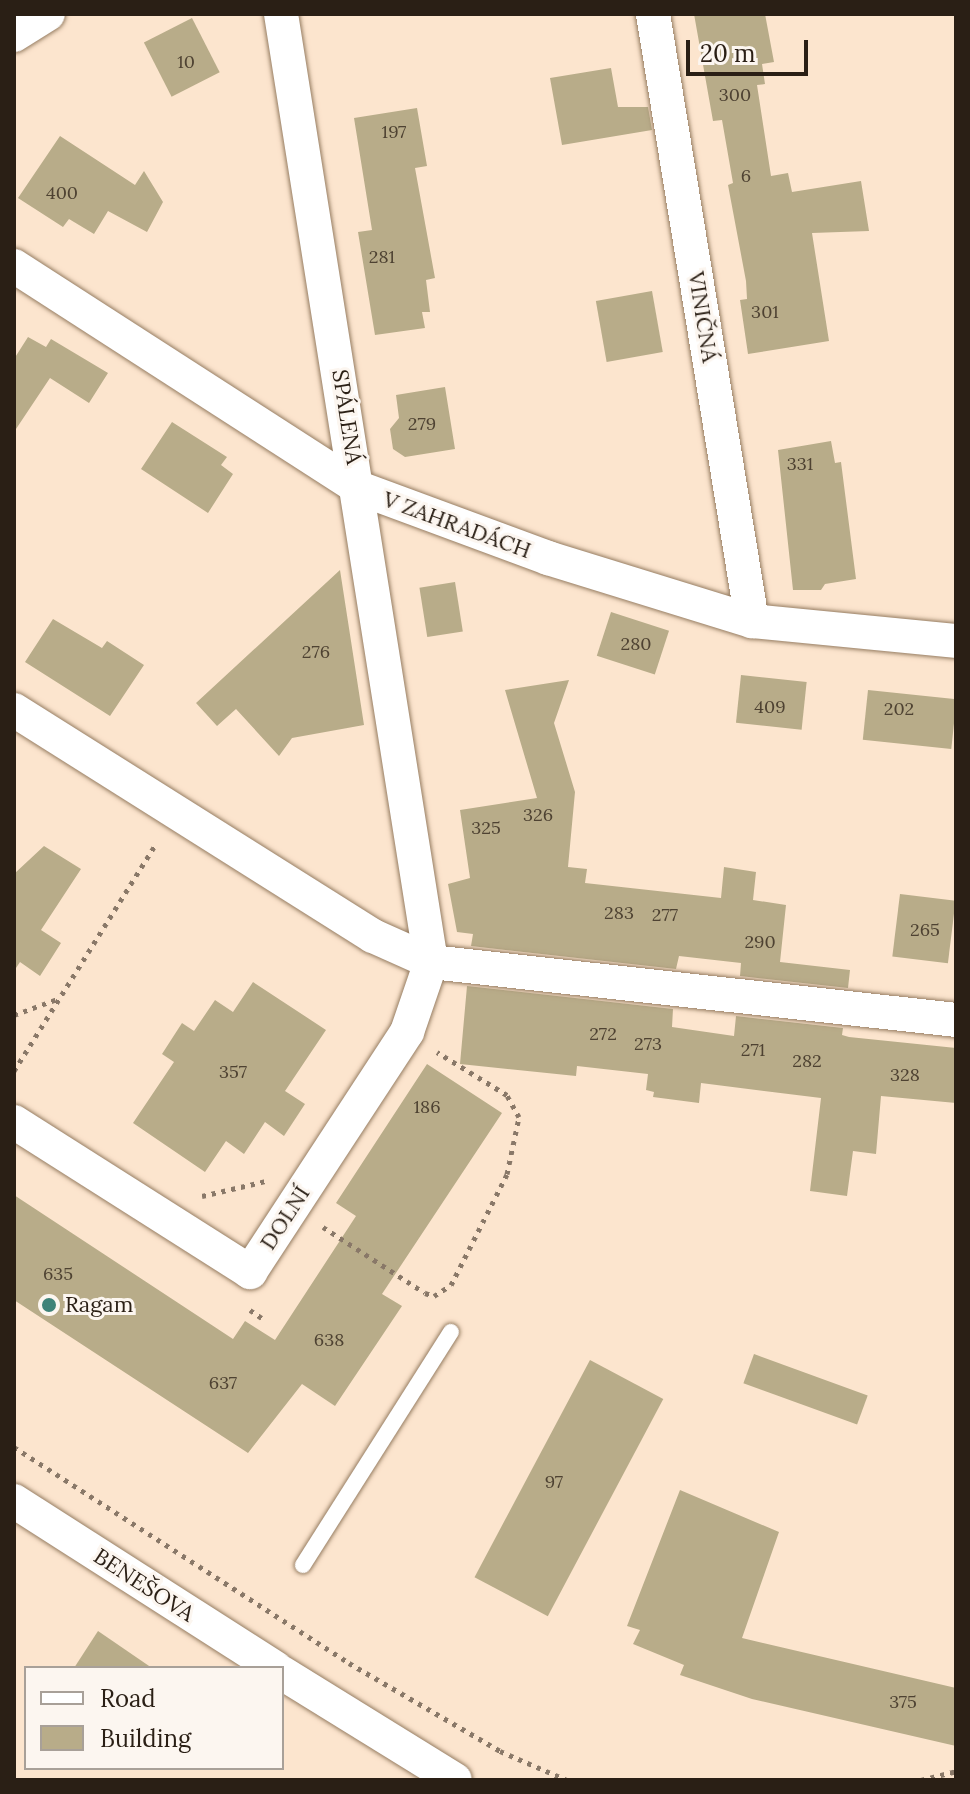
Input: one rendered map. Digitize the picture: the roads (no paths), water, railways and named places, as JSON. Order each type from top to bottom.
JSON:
[{"type":"street","points":[[14,35],[48,14]]},
{"type":"street","name":"SPÁLENÁ","points":[[281,14],[359,488],[431,962]]},
{"type":"street","name":"VINIČNÁ","points":[[653,14],[752,621]]},
{"type":"street","name":"V ZAHRADÁCH","points":[[14,266],[359,488],[548,558],[752,621],[956,641]]},
{"type":"street","points":[[14,710],[174,815],[373,936],[431,962],[956,1020]]},
{"type":"street","name":"DOLNÍ","points":[[14,1122],[250,1272],[407,1032],[431,962]]},
{"type":"street","name":"BENEŠOVA","points":[[14,1501],[272,1666]]},
{"type":"street","points":[[284,1674],[455,1780]]},
{"type":"lane","points":[[303,1565],[451,1332]]},
{"type":"place","name":"Ragam","points":[[49,1305]]}]
